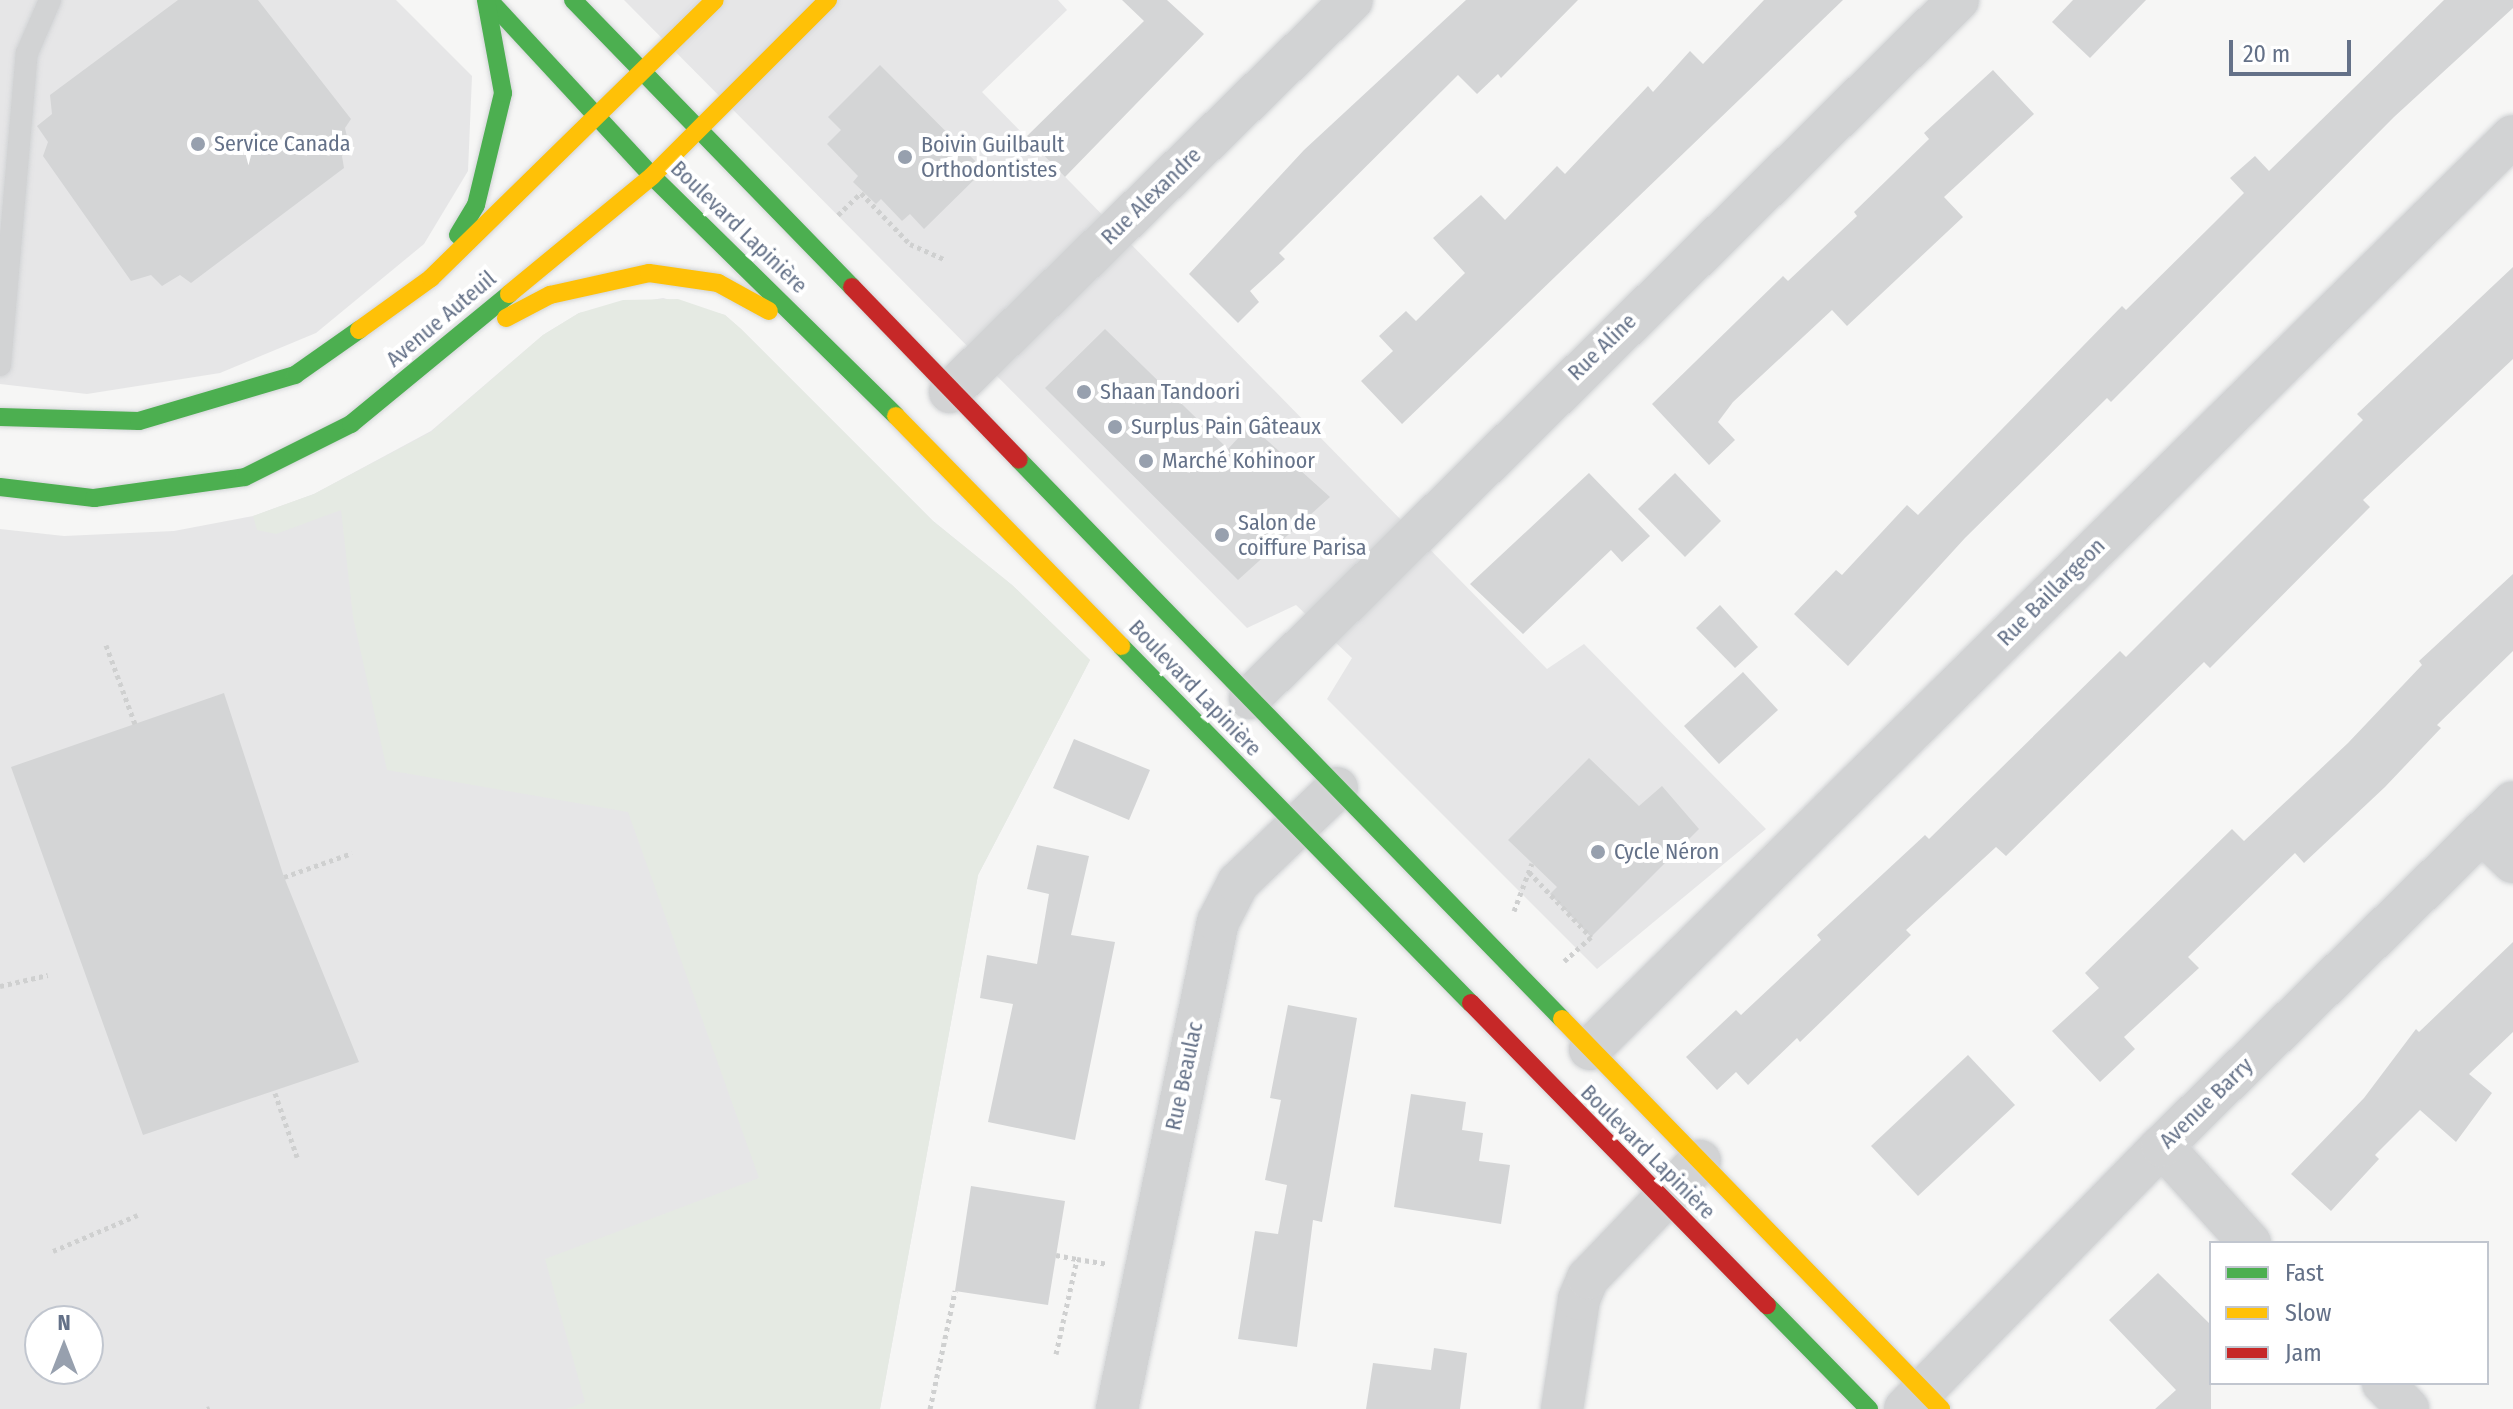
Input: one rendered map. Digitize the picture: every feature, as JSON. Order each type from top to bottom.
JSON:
[{"type":"main road","name":"Boulevard Lapinière","points":[[487,0],[652,176],[822,341],[1295,827],[1869,1409]]},
{"type":"main road","points":[[431,278],[476,205],[497,136],[503,93],[487,0]]},
{"type":"main road","name":"Boulevard Lapinière","points":[[573,0],[950,392],[1700,1161],[1923,1403]]},
{"type":"main road","name":"Avenue Auteuil","points":[[0,417],[139,421],[295,375],[431,278],[595,112],[715,0]]},
{"type":"main road","name":"Avenue Auteuil","points":[[0,487],[94,498],[245,477],[351,424],[652,176],[828,0]]},
{"type":"main road","points":[[437,354],[550,295],[649,273],[718,283],[822,341]]},
{"type":"street","name":"Rue Alexandre","points":[[950,392],[1352,0]]},
{"type":"street","name":"Rue Aline","points":[[1250,698],[1958,0]]},
{"type":"street","name":"Rue Baillargeon","points":[[1590,1049],[2513,136]]},
{"type":"street","name":"Rue Beaulac","points":[[1117,1409],[1143,1270],[1218,922],[1238,883],[1337,788]]},
{"type":"street","name":"Avenue Barry","points":[[1923,1403],[2162,1146],[2513,802]]},
{"type":"street","points":[[2482,832],[2513,862]]},
{"type":"street","points":[[2162,1146],[2248,1241]]},
{"type":"street","points":[[1562,1409],[1579,1299],[1588,1278],[1660,1199],[1700,1161]]},
{"type":"street","points":[[2385,1385],[2408,1409]]},
{"type":"lane","points":[[0,365],[27,53],[50,0]]},
{"type":"path","points":[[829,224],[861,193],[910,244],[944,259]]},
{"type":"path","points":[[106,645],[135,724]]},
{"type":"path","points":[[284,877],[352,853]]},
{"type":"path","points":[[1509,924],[1532,863]]},
{"type":"path","points":[[1529,872],[1591,937],[1554,970]]},
{"type":"path","points":[[0,986],[48,975]]},
{"type":"path","points":[[275,1093],[297,1157]]},
{"type":"path","points":[[53,1251],[138,1215]]},
{"type":"path","points":[[1056,1255],[1143,1270]]},
{"type":"path","points":[[1056,1354],[1077,1259]]},
{"type":"path","points":[[930,1409],[955,1291]]},
{"type":"shaded area","points":[[0,0],[396,0],[472,76],[468,171],[424,244],[316,333],[220,373],[87,394],[0,384]]},
{"type":"shaded area","points":[[624,0],[1058,0],[1067,10],[982,92],[1547,669],[1584,644],[1766,829],[1597,969],[1327,699],[1352,658],[1296,605],[1247,628]]},
{"type":"shaded area","points":[[663,298],[725,315],[933,521],[1012,585],[1090,660],[978,875],[880,1409],[0,1409],[0,529],[64,536],[174,531],[253,516],[314,494],[431,431],[543,335],[579,313]]},
{"type":"shaded area","points":[[678,299],[725,315],[741,329],[933,521],[1012,585],[1090,660],[978,875],[880,1409],[567,1409],[585,1402],[545,1259],[759,1178],[628,812],[387,770],[353,617],[341,510],[276,534],[257,530],[253,516],[314,494],[431,432],[543,335],[579,313],[623,300]]},
{"type":"building","name":"Service Canada","points":[[178,0],[258,0],[351,119],[345,128],[349,145],[342,156],[344,168],[191,283],[180,275],[162,286],[151,275],[131,281],[43,156],[48,142],[37,126],[52,114],[50,95]]},
{"type":"building","points":[[1122,0],[1167,0],[1204,34],[1065,177],[1026,137],[1144,21]]},
{"type":"building","points":[[1466,0],[1578,0],[1501,78],[1498,74],[1477,94],[1458,75],[1279,253],[1285,259],[1250,291],[1259,302],[1238,323],[1189,274],[1304,150]]},
{"type":"building","points":[[1764,0],[1843,0],[1402,424],[1361,381],[1393,351],[1379,336],[1406,311],[1416,321],[1465,273],[1433,238],[1481,195],[1505,220],[1557,166],[1565,174],[1648,86],[1653,92],[1690,51],[1703,64]]},
{"type":"building","points":[[2073,0],[2146,0],[2090,58],[2052,22]]},
{"type":"building","points":[[2444,0],[2513,0],[2513,8],[2394,117],[2111,402],[2107,398],[1965,538],[1848,666],[1794,614],[1836,570],[1842,575],[1907,505],[1918,515],[2122,306],[2126,310],[2244,193],[2230,178],[2255,156],[2269,171]]},
{"type":"building","name":"Boivin Guilbault Orthodontistes","points":[[880,65],[984,170],[924,229],[910,214],[902,221],[881,199],[876,204],[853,182],[858,176],[827,144],[841,130],[828,117]]},
{"type":"building","points":[[1993,70],[2034,114],[1944,197],[1963,217],[1847,326],[1832,310],[1733,402],[1718,422],[1735,440],[1709,465],[1652,404],[1783,276],[1788,281],[1857,216],[1854,212],[1929,139],[1924,133]]},
{"type":"building","points":[[2513,267],[2513,359],[2363,500],[2370,507],[2210,668],[2204,662],[2006,856],[1996,847],[1906,930],[1911,935],[1800,1042],[1797,1038],[1748,1085],[1736,1072],[1717,1090],[1686,1057],[1736,1010],[1741,1015],[1821,940],[1817,935],[1925,835],[1929,839],[2120,651],[2126,657],[2363,420],[2357,414]]},
{"type":"building","points":[[1105,329],[1228,449],[1250,425],[1330,497],[1238,580],[1045,388]]},
{"type":"building","points":[[1589,473],[1650,536],[1622,562],[1611,550],[1523,634],[1470,584]]},
{"type":"building","points":[[1675,473],[1721,521],[1685,557],[1638,509]]},
{"type":"building","points":[[2513,574],[2513,651],[2437,725],[2441,728],[2385,787],[2304,863],[2295,853],[2188,957],[2199,968],[2124,1037],[2135,1049],[2100,1082],[2052,1031],[2099,988],[2085,973],[2232,829],[2244,841],[2348,743],[2422,665],[2419,661]]},
{"type":"building","points":[[1720,605],[1758,647],[1735,668],[1696,628]]},
{"type":"building","points":[[1743,672],[1778,710],[1719,764],[1684,726]]},
{"type":"building","points":[[224,693],[284,877],[359,1062],[143,1135],[11,767]]},
{"type":"building","points":[[1074,739],[1150,770],[1129,820],[1053,788]]},
{"type":"building","name":"Cycle Néron","points":[[1589,758],[1639,806],[1662,786],[1699,829],[1591,937],[1550,894],[1557,887],[1508,840]]},
{"type":"building","points":[[1037,845],[1089,856],[1071,935],[1115,942],[1075,1140],[988,1122],[1013,1004],[980,998],[987,955],[1037,964],[1049,894],[1027,889]]},
{"type":"building","points":[[2513,942],[2513,1032],[2469,1074],[2492,1093],[2456,1142],[2420,1110],[2375,1155],[2379,1159],[2331,1211],[2291,1174],[2364,1098],[2416,1029],[2419,1032]]},
{"type":"building","points":[[1288,1005],[1357,1018],[1322,1222],[1313,1220],[1297,1347],[1238,1339],[1255,1231],[1278,1234],[1287,1185],[1265,1180],[1281,1100],[1270,1098]]},
{"type":"building","points":[[1968,1055],[2015,1105],[1918,1196],[1871,1146]]},
{"type":"building","points":[[1411,1094],[1466,1102],[1462,1130],[1483,1133],[1479,1161],[1510,1165],[1501,1224],[1394,1207]]},
{"type":"building","points":[[971,1186],[1065,1201],[1048,1305],[955,1291]]},
{"type":"building","points":[[2158,1273],[2209,1323],[2211,1409],[2155,1409],[2176,1390],[2109,1320]]},
{"type":"building","points":[[1434,1348],[1467,1353],[1460,1409],[1366,1409],[1373,1363],[1431,1370]]},
{"type":"traffic: fast","points":[[458,235],[476,205],[503,93],[486,0]]},
{"type":"traffic: fast","points":[[489,0],[652,176],[896,416]]},
{"type":"traffic: fast","points":[[573,0],[852,287]]},
{"type":"traffic: fast","points":[[0,487],[94,498],[245,477],[351,424],[509,294]]},
{"type":"traffic: fast","points":[[0,417],[139,421],[295,375],[359,330]]},
{"type":"traffic: fast","points":[[1019,460],[1562,1019]]},
{"type":"traffic: fast","points":[[1121,646],[1471,1003]]},
{"type":"traffic: fast","points":[[1767,1305],[1869,1409]]},
{"type":"traffic: slow","points":[[359,330],[431,278],[715,0]]},
{"type":"traffic: slow","points":[[509,294],[652,176],[828,0]]},
{"type":"traffic: slow","points":[[506,318],[550,295],[649,273],[718,283],[769,311]]},
{"type":"traffic: slow","points":[[896,416],[1121,646]]},
{"type":"traffic: slow","points":[[1562,1019],[1941,1409]]},
{"type":"traffic: jam","points":[[852,287],[1019,460]]},
{"type":"traffic: jam","points":[[1471,1003],[1767,1305]]},
{"type":"place","name":"Service Canada","points":[[198,144]]},
{"type":"place","name":"Boivin Guilbault Orthodontistes","points":[[905,157]]},
{"type":"place","name":"Shaan Tandoori","points":[[1084,392]]},
{"type":"place","name":"Surplus Pain Gâteaux","points":[[1115,427]]},
{"type":"place","name":"Marché Kohinoor","points":[[1146,461]]},
{"type":"place","name":"Salon de coiffure Parisa","points":[[1222,535]]},
{"type":"place","name":"Cycle Néron","points":[[1598,852]]}]
